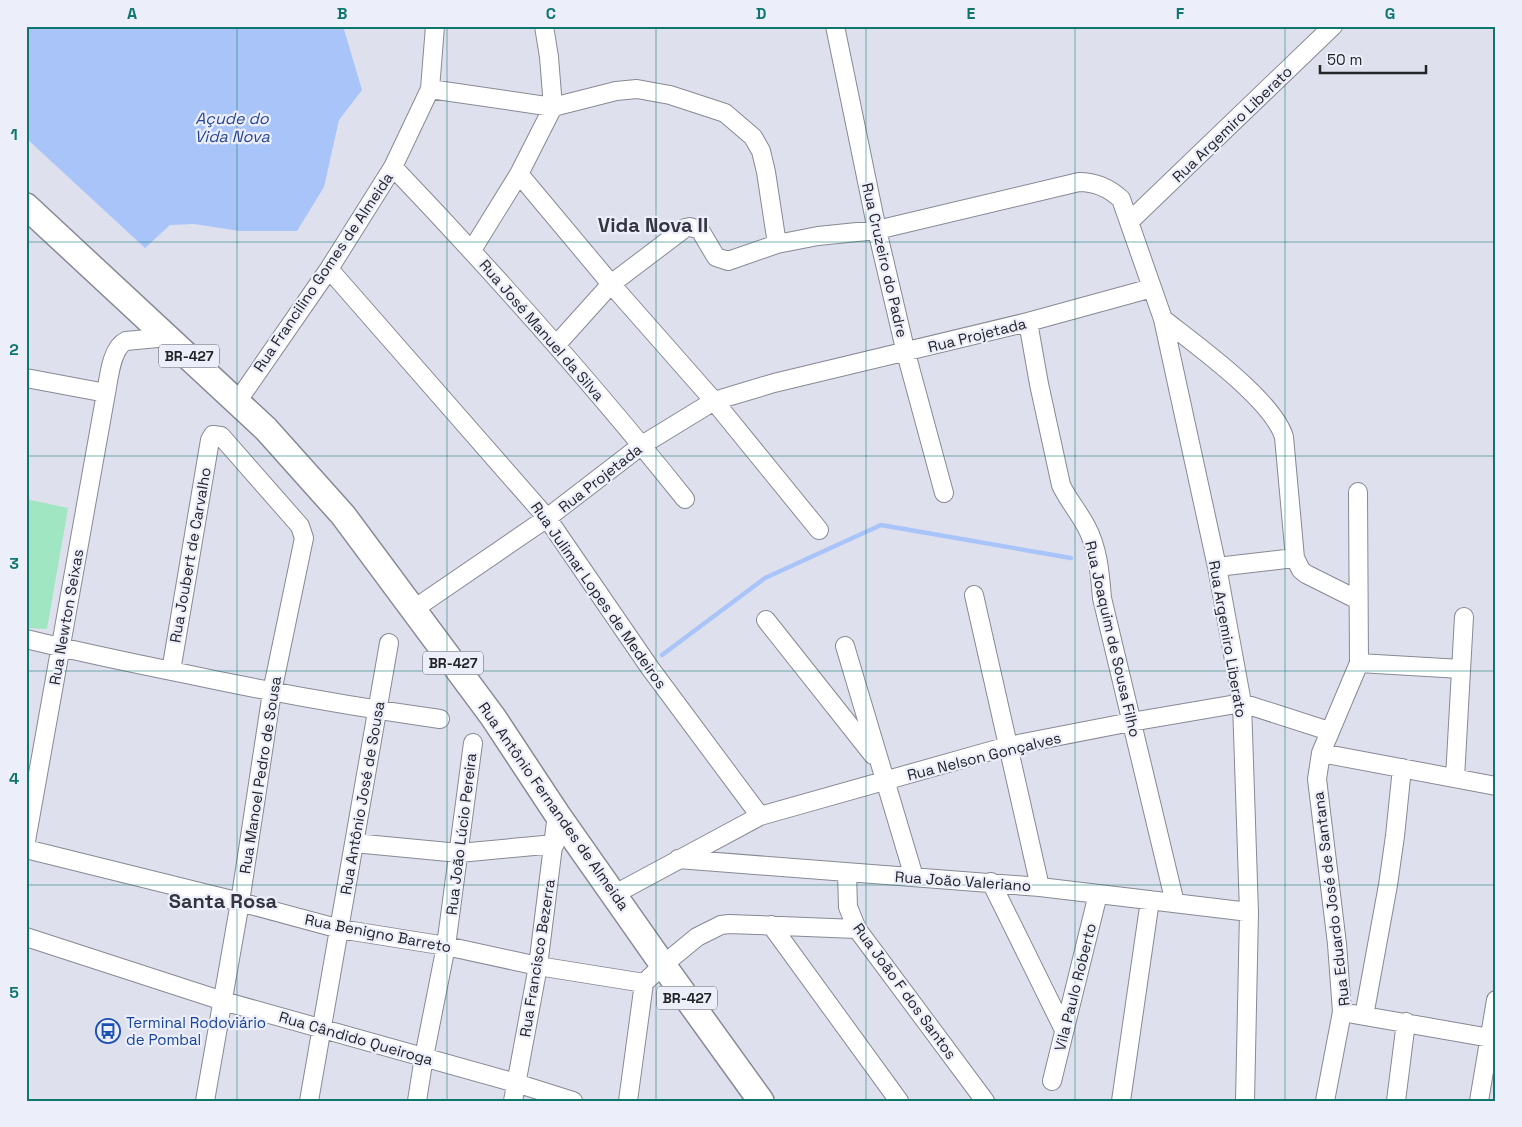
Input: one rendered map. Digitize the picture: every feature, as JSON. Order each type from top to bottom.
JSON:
[{"type":"highway","name":"BR-427","points":[[26,206],[237,402]]},
{"type":"highway","name":"Rua Antônio Fernandes de Almeida","points":[[237,402],[266,430],[343,515],[493,717],[558,814],[761,1101]]},
{"type":"street","name":"Rua Francilino Gomes de Almeida","points":[[237,402],[329,269],[393,167],[430,89],[435,26]]},
{"type":"street","points":[[472,250],[518,174],[552,107],[549,57],[544,26]]},
{"type":"street","name":"Rua Cruzeiro do Padre","points":[[835,26],[877,230],[906,353],[944,492]]},
{"type":"street","name":"Rua Argemiro Liberato","points":[[1130,221],[1333,26]]},
{"type":"street","points":[[430,89],[552,107],[616,91],[637,89],[670,95],[726,113],[753,137],[761,151],[777,244]]},
{"type":"street","name":"Rua José Manuel da Silva","points":[[393,167],[472,250],[557,344],[685,499]]},
{"type":"street","points":[[518,174],[610,284],[714,400],[819,530]]},
{"type":"street","name":"Rua Argemiro Liberato","points":[[610,284],[685,228],[690,227],[700,230],[716,257],[728,261],[777,244],[818,236],[877,230],[1079,182],[1093,182],[1113,192],[1121,200],[1163,319],[1217,567],[1242,703],[1249,912],[1245,1101]]},
{"type":"street","name":"Rua Julimar Lopes de Medeiros","points":[[329,269],[547,518],[650,668],[760,816]]},
{"type":"street","points":[[557,344],[610,284]]},
{"type":"street","name":"Rua Projetada","points":[[414,610],[547,518],[642,445],[714,400],[774,383],[906,353],[1028,322],[1152,288]]},
{"type":"street","points":[[1163,319],[1213,358],[1248,390],[1281,427],[1284,437],[1294,558],[1301,570],[1306,574],[1358,600]]},
{"type":"street","name":"Rua Joaquim de Sousa Filho","points":[[1028,322],[1058,475],[1068,499],[1087,528],[1097,556],[1102,598],[1175,903]]},
{"type":"street","name":"Rua Newton Seixas","points":[[26,841],[106,393],[115,354],[120,344],[126,341],[168,337]]},
{"type":"street","points":[[26,378],[106,393]]},
{"type":"street","name":"Rua Joubert de Carvalho","points":[[170,671],[210,440],[213,435],[221,436],[300,526],[304,538]]},
{"type":"street","points":[[1358,492],[1359,664],[1461,669]]},
{"type":"street","name":"Rua Manoel Pedro de Sousa","points":[[205,1101],[240,902],[272,692],[304,538]]},
{"type":"street","points":[[1217,567],[1294,558]]},
{"type":"street","points":[[974,595],[1040,887]]},
{"type":"street","points":[[1455,778],[1464,617]]},
{"type":"street","points":[[766,620],[880,763]]},
{"type":"street","points":[[26,639],[272,692],[440,719]]},
{"type":"street","name":"Rua Antônio José de Sousa","points":[[309,1101],[389,643]]},
{"type":"street","points":[[846,646],[914,877]]},
{"type":"street","name":"Rua Eduardo José de Santana","points":[[1359,664],[1321,753],[1317,779],[1337,944],[1342,1012],[1492,1038]]},
{"type":"street","name":"Rua Nelson Gonçalves","points":[[615,894],[760,816],[1008,746],[1242,703],[1330,731]]},
{"type":"street","name":"Rua João Lúcio Pereira","points":[[418,1101],[424,1057],[446,946],[473,744]]},
{"type":"street","points":[[1321,753],[1496,786]]},
{"type":"street","points":[[1364,1016],[1388,885],[1402,768]]},
{"type":"street","name":"Rua Francisco Bezerra","points":[[513,1101],[538,966],[558,814]]},
{"type":"street","points":[[354,843],[459,853],[555,844]]},
{"type":"street","name":"Rua Benigno Barreto","points":[[26,849],[340,929],[446,946],[538,966],[644,983]]},
{"type":"street","name":"Rua João Valeriano","points":[[677,859],[847,873],[991,882],[1249,912]]},
{"type":"street","name":"Rua João F dos Santos","points":[[847,873],[848,907],[857,929],[985,1101]]},
{"type":"street","points":[[991,882],[1064,1030]]},
{"type":"street","name":"Vila Paulo Roberto","points":[[1052,1081],[1098,894]]},
{"type":"street","points":[[1121,1101],[1150,900]]},
{"type":"street","points":[[628,1101],[644,983],[663,964],[697,937],[721,925],[857,929]]},
{"type":"street","points":[[771,925],[900,1101]]},
{"type":"street","name":"Rua Cândido Queiroga","points":[[26,937],[223,1001],[516,1083],[573,1101]]},
{"type":"street","points":[[1479,1101],[1492,1038],[1496,1000]]},
{"type":"street","points":[[1324,1101],[1342,1012]]},
{"type":"street","points":[[1396,1101],[1406,1022]]},
{"type":"green space","points":[[26,499],[68,508],[47,629],[26,628]]},
{"type":"water","name":"Açude do Vida Nova","points":[[26,26],[343,26],[362,90],[339,120],[324,187],[297,231],[240,231],[194,224],[170,225],[145,248],[26,138]]},
{"type":"waterway","points":[[662,655],[765,578],[881,525],[1071,558]]},
{"type":"place","name":"Terminal Rodoviário de Pombal","points":[[108,1031]]},
{"type":"district","name":"Vida Nova II","points":[[653,225]]},
{"type":"district","name":"Santa Rosa","points":[[223,901]]}]
